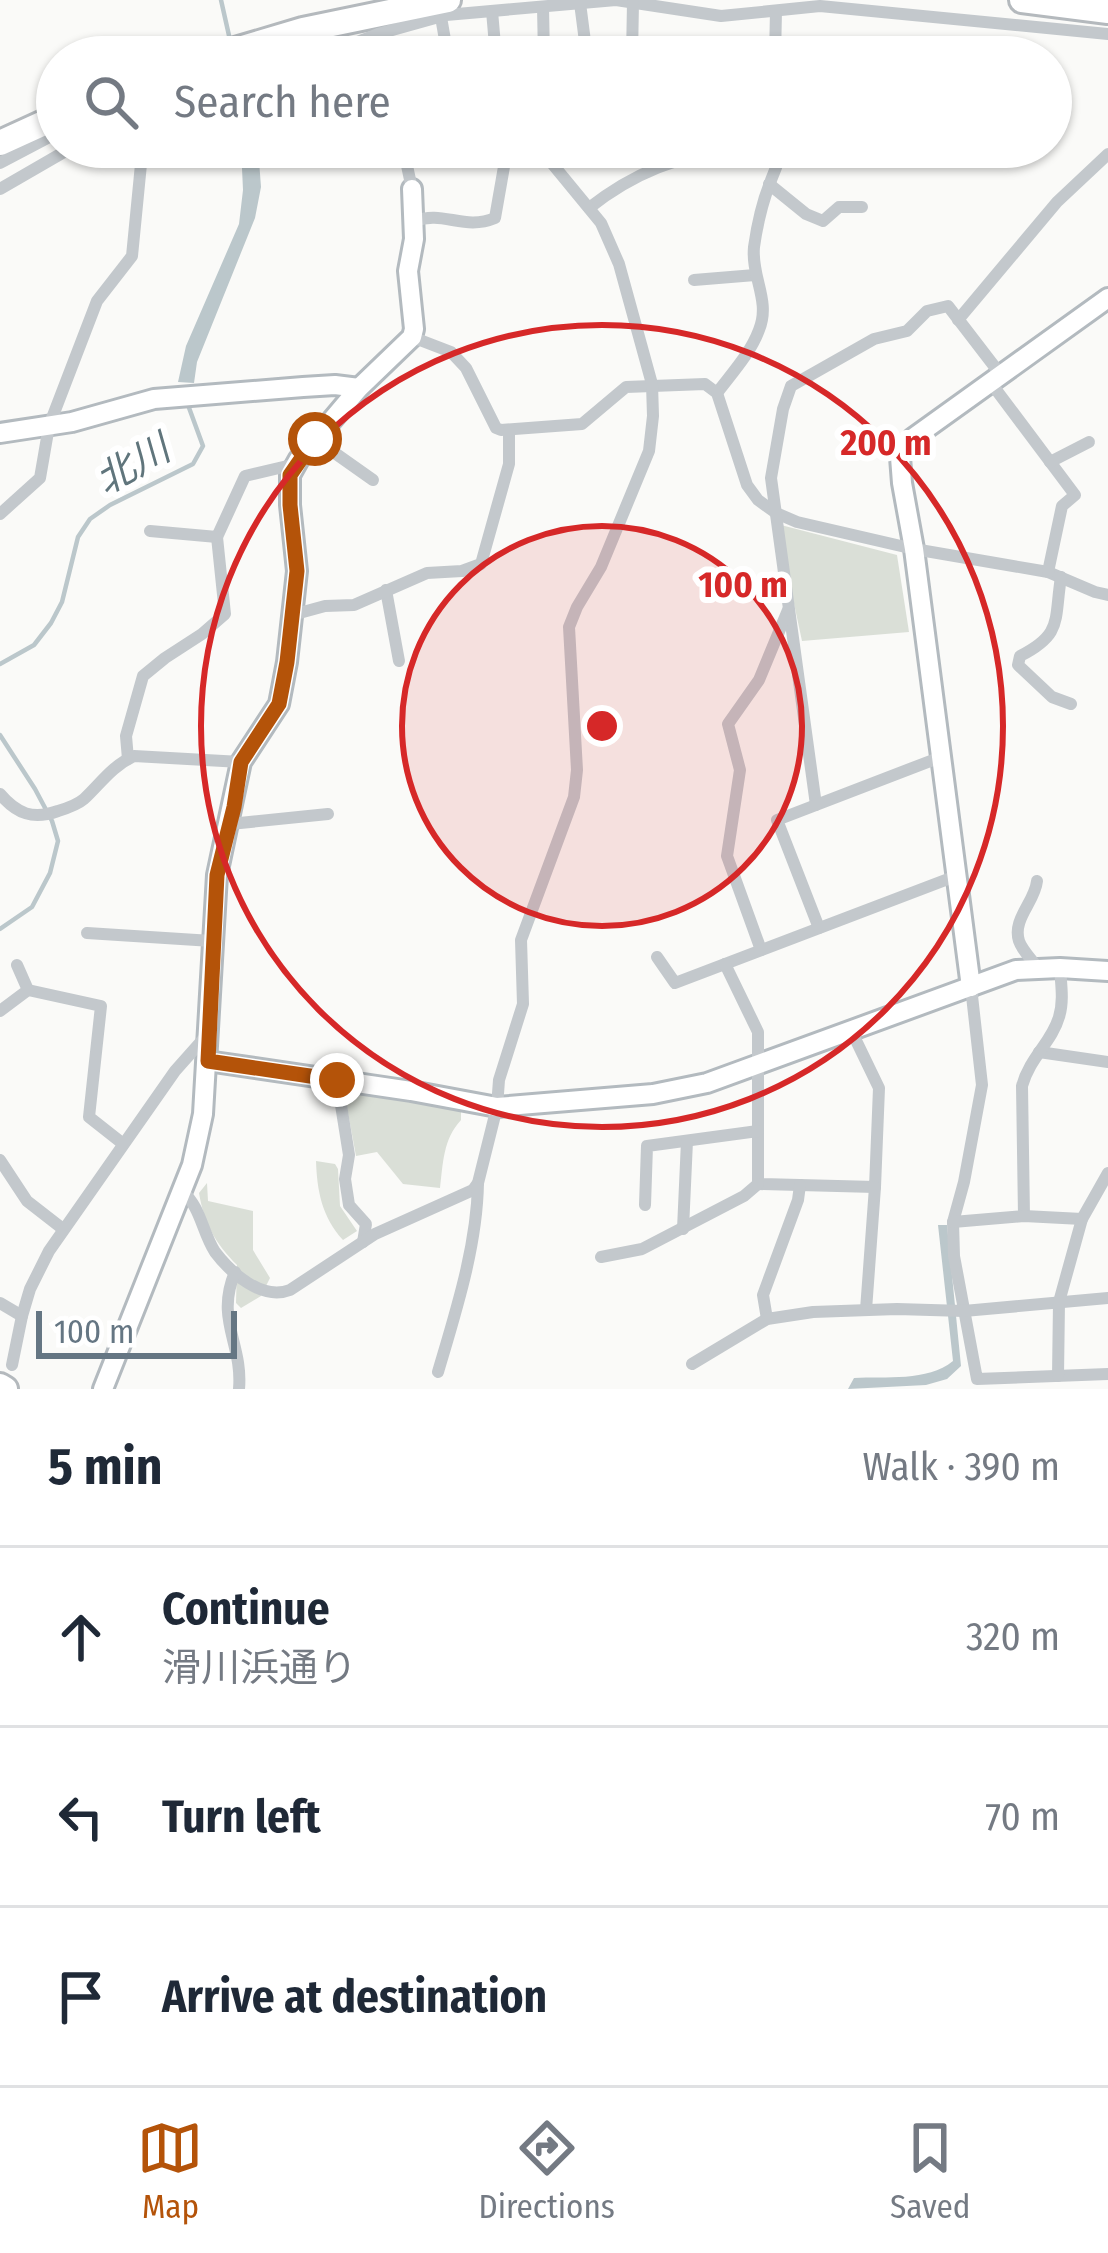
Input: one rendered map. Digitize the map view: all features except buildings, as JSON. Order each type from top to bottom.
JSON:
[{"type":"highway","points":[[1022,0],[1108,11]]},
{"type":"highway","points":[[287,36],[444,8]]},
{"type":"highway","points":[[0,143],[36,127]]},
{"type":"street","points":[[373,36],[444,8],[492,11],[616,0],[721,16],[820,6],[1108,34]]},
{"type":"street","points":[[632,36],[633,2]]},
{"type":"street","points":[[580,3],[584,36]]},
{"type":"street","points":[[543,7],[544,36]]},
{"type":"street","points":[[492,11],[494,36]]},
{"type":"street","points":[[775,36],[776,11]]},
{"type":"street","points":[[0,163],[36,144]]},
{"type":"street","points":[[958,320],[1058,202],[1108,154]]},
{"type":"street","points":[[0,188],[36,168]]},
{"type":"street","points":[[0,514],[40,478],[49,426],[97,301],[133,256],[141,168]]},
{"type":"street","points":[[104,1389],[199,1139],[208,1061],[217,875],[241,762],[279,704],[292,615],[297,571],[290,475],[315,439],[412,338],[415,329],[408,271],[415,220],[408,168]]},
{"type":"street","points":[[415,220],[430,215],[479,225],[494,218],[504,168]]},
{"type":"street","points":[[438,1372],[458,1306],[499,1081],[523,1004],[521,940],[574,797],[577,770],[569,627],[601,567],[649,451],[653,416],[652,384],[619,264],[601,223],[556,168]]},
{"type":"street","points":[[589,208],[619,184],[656,168]]},
{"type":"street","points":[[717,393],[748,353],[760,328],[763,295],[753,253],[777,168]]},
{"type":"street","points":[[769,184],[819,220],[839,207],[862,208]]},
{"type":"street","points":[[694,280],[755,275]]},
{"type":"street","points":[[1108,298],[913,438],[900,457],[982,1085],[953,1222],[954,1256],[977,1379],[1108,1374]]},
{"type":"street","points":[[816,805],[770,478],[783,410],[791,386],[874,339],[907,331],[927,311],[948,306],[1075,494],[1063,506],[1056,526],[1052,632],[1045,643],[1020,656],[1018,665],[1052,698],[1071,704]]},
{"type":"street","points":[[412,338],[451,352],[466,368],[496,428],[508,430],[582,424],[626,387],[705,384],[717,393],[747,484],[776,513],[914,549],[1055,575],[1108,595]]},
{"type":"street","points":[[0,434],[72,422],[154,399],[319,386],[359,388]]},
{"type":"street","points":[[292,615],[354,604],[427,573],[462,571],[481,564],[509,464],[508,430]]},
{"type":"street","points":[[315,439],[373,480]]},
{"type":"street","points":[[1050,462],[1089,442]]},
{"type":"street","points":[[128,759],[125,736],[143,676],[225,614],[217,537],[245,476],[296,464]]},
{"type":"street","points":[[150,531],[217,537]]},
{"type":"street","points":[[386,590],[399,662]]},
{"type":"street","points":[[761,950],[727,856],[740,770],[728,724],[759,680],[789,608]]},
{"type":"street","points":[[0,794],[26,815],[43,816],[80,803],[119,763],[134,756],[241,762]]},
{"type":"street","points":[[819,928],[778,820],[941,758]]},
{"type":"street","points":[[230,824],[328,814]]},
{"type":"street","points":[[657,957],[676,983],[956,876]]},
{"type":"street","points":[[1037,880],[1036,892],[1018,923],[1019,940],[1038,968]]},
{"type":"street","points":[[87,933],[212,941]]},
{"type":"street","points":[[725,964],[758,1032],[758,1184]]},
{"type":"street","points":[[17,965],[28,990]]},
{"type":"street","points":[[208,1061],[497,1107],[653,1094],[707,1083],[1004,974],[1038,968],[1108,971]]},
{"type":"street","points":[[1024,1216],[1022,1087],[1027,1069],[1059,1022],[1060,968]]},
{"type":"street","points":[[0,1010],[28,990],[100,1006],[89,1117],[122,1143]]},
{"type":"street","points":[[851,1030],[879,1088],[866,1310]]},
{"type":"street","points":[[6,1380],[30,1289],[49,1251],[122,1143],[208,1034]]},
{"type":"street","points":[[1040,1052],[1108,1062]]},
{"type":"street","points":[[337,1080],[349,1155],[345,1180],[349,1205],[366,1224],[363,1242]]},
{"type":"street","points":[[645,1205],[647,1146],[758,1131]]},
{"type":"street","points":[[683,1229],[687,1141]]},
{"type":"street","points":[[0,1160],[27,1201],[63,1229]]},
{"type":"street","points":[[1058,1376],[1059,1302],[1082,1219],[1108,1173]]},
{"type":"street","points":[[182,1191],[192,1199],[214,1250],[262,1291],[279,1294],[363,1242],[478,1183]]},
{"type":"street","points":[[601,1257],[642,1249],[745,1196],[758,1184],[875,1187]]},
{"type":"street","points":[[766,1319],[763,1295],[800,1185]]},
{"type":"street","points":[[953,1222],[1024,1216],[1082,1219]]},
{"type":"street","points":[[235,1272],[227,1290],[229,1330],[241,1366],[239,1389]]},
{"type":"street","points":[[692,1364],[766,1319],[812,1312],[964,1311],[1108,1298]]},
{"type":"street","points":[[0,1304],[22,1316]]},
{"type":"shaded area","points":[[242,168],[260,168],[255,218],[197,362],[194,383],[178,382],[186,346],[239,224]]},
{"type":"shaded area","points":[[777,524],[897,555],[909,632],[802,641]]},
{"type":"shaded area","points":[[344,1091],[461,1110],[445,1152],[440,1188],[403,1184],[377,1152],[356,1156]]},
{"type":"shaded area","points":[[316,1161],[335,1164],[338,1169],[340,1206],[357,1231],[343,1240],[322,1203]]},
{"type":"shaded area","points":[[207,1183],[208,1201],[253,1211],[253,1250],[270,1278],[261,1296],[241,1308],[236,1303],[237,1265],[222,1249],[201,1204],[199,1193]]},
{"type":"shaded area","points":[[938,1225],[947,1225],[961,1366],[947,1379],[926,1385],[848,1389],[854,1378],[919,1375],[953,1361]]},
{"type":"waterway","name":"北川","points":[[221,0],[229,36]]},
{"type":"waterway","name":"北川","points":[[0,664],[34,645],[51,623],[62,602],[78,537],[90,519],[193,464],[203,446],[188,405]]},
{"type":"waterway","name":"北川","points":[[0,735],[35,789],[58,841],[50,873],[32,907],[0,929]]},
{"type":"route","points":[[315,439],[290,475],[297,571],[279,704],[241,762],[217,875],[208,1061],[337,1080]]}]
